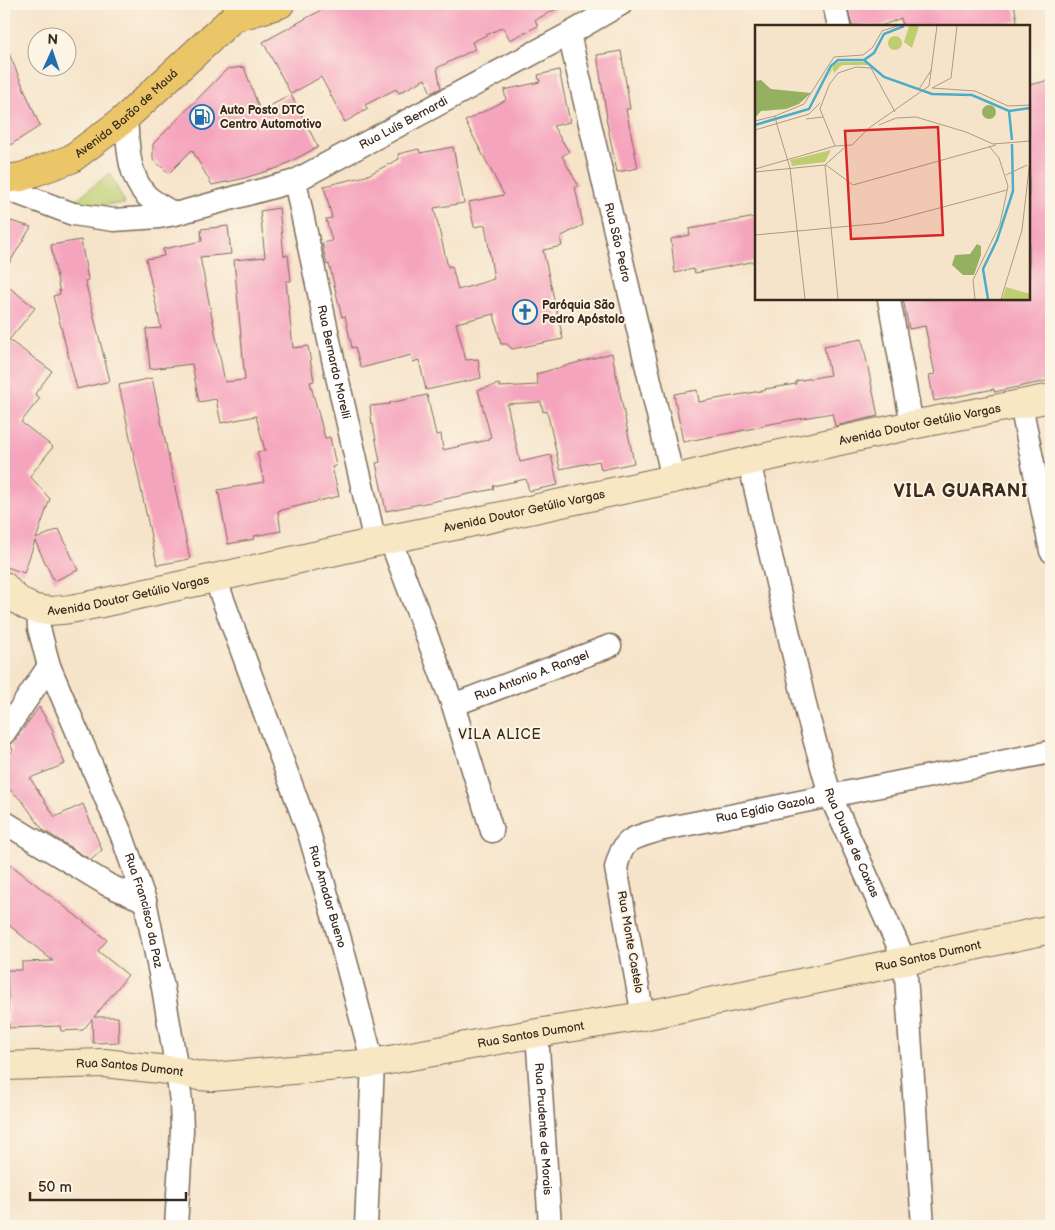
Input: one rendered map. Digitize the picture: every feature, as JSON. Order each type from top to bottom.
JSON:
[{"type":"main road","name":"Avenida Barão de Mauá","points":[[4,179],[21,177],[72,160],[126,117],[239,11],[280,4]]},
{"type":"street","name":"Rua Luís Bernardi","points":[[4,188],[73,214],[114,220],[159,218],[295,180],[569,34],[621,4]]},
{"type":"street","points":[[834,4],[839,25]]},
{"type":"street","name":"Rua São Pedro","points":[[569,34],[673,479]]},
{"type":"street","points":[[126,117],[129,155],[135,180],[146,195],[175,214]]},
{"type":"street","name":"Rua Bernardo Morelli","points":[[295,180],[333,359],[383,540],[453,705],[492,831]]},
{"type":"street","points":[[889,300],[912,425]]},
{"type":"street","name":"Avenida Doutor Getúlio Vargas","points":[[4,586],[22,603],[38,610],[60,611],[673,479],[912,425],[1051,398]]},
{"type":"street","points":[[1021,404],[1051,552]]},
{"type":"street","name":"Rua Duque de Caxias","points":[[749,461],[807,713],[830,795],[905,961],[923,1226]]},
{"type":"street","name":"Rua Amador Bueno","points":[[215,578],[309,833],[341,942],[373,1063],[366,1226]]},
{"type":"street","name":"Rua Francisco da Paz","points":[[38,610],[39,628],[49,666],[122,836],[145,901],[177,1071],[181,1102],[182,1131],[176,1226]]},
{"type":"street","name":"Rua Antonio A. Rangel","points":[[453,705],[610,646]]},
{"type":"street","points":[[4,733],[49,666]]},
{"type":"street","name":"Rua Egídio Gazola","points":[[616,868],[624,845],[629,841],[659,830],[1051,752]]},
{"type":"street","points":[[4,822],[108,884],[145,901]]},
{"type":"street","name":"Rua Monte Castelo","points":[[616,868],[644,1016]]},
{"type":"street","name":"Rua Santos Dumont","points":[[4,1066],[104,1063],[212,1077],[373,1063],[644,1016],[1051,929]]},
{"type":"street","name":"Rua Prudente de Morais","points":[[538,1033],[550,1226]]},
{"type":"green space","points":[[110,173],[125,204],[91,205],[74,201]]},
{"type":"building","points":[[334,4],[566,4],[535,20],[538,26],[510,40],[503,27],[472,42],[475,49],[437,68],[441,88],[431,93],[425,79],[399,93],[396,89],[365,105],[368,109],[345,122],[321,77],[291,94],[263,42]]},
{"type":"building","points":[[847,4],[1014,4],[1017,21],[995,25],[903,25],[901,18],[884,25],[852,25]]},
{"type":"building","points":[[4,42],[40,126],[4,149]]},
{"type":"building","points":[[621,51],[630,109],[626,109],[638,168],[617,172],[606,118],[597,55]]},
{"type":"building","points":[[244,67],[260,111],[291,95],[318,147],[278,168],[212,185],[192,150],[169,173],[153,160],[153,144],[227,69]]},
{"type":"building","points":[[559,70],[570,122],[553,126],[569,152],[562,156],[578,185],[575,187],[583,225],[560,237],[562,246],[543,250],[563,339],[512,349],[507,344],[501,344],[494,314],[456,323],[466,360],[478,359],[481,378],[426,390],[419,360],[413,362],[411,355],[361,368],[355,347],[352,348],[345,316],[342,317],[322,243],[332,241],[326,219],[332,218],[324,186],[366,176],[399,159],[398,154],[419,149],[420,153],[453,147],[464,203],[434,208],[448,267],[452,266],[458,290],[494,279],[485,225],[474,227],[469,202],[504,195],[465,121],[506,100],[504,90],[540,82],[538,75]]},
{"type":"building","points":[[1051,80],[1051,380],[994,392],[994,389],[934,401],[929,375],[935,374],[925,326],[909,329],[903,300],[1030,300],[1030,85]]},
{"type":"building","points":[[279,208],[284,256],[288,255],[291,281],[286,281],[293,348],[308,346],[314,381],[310,382],[325,438],[330,437],[336,466],[332,467],[339,496],[278,511],[281,531],[254,536],[255,539],[228,544],[218,490],[264,482],[257,452],[265,451],[256,416],[221,423],[216,399],[199,402],[192,364],[150,369],[146,329],[161,328],[146,259],[164,256],[163,249],[202,241],[201,229],[228,226],[231,254],[200,257],[225,382],[245,380],[234,260],[265,257],[260,211]]},
{"type":"building","points":[[755,217],[755,261],[695,273],[693,269],[675,273],[671,239],[690,235],[689,229]]},
{"type":"building","points":[[4,219],[31,227],[4,272]]},
{"type":"building","points":[[81,240],[88,280],[85,281],[110,381],[77,389],[53,296],[60,294],[51,245]]},
{"type":"building","points":[[4,283],[35,308],[9,340],[52,371],[35,394],[40,398],[21,422],[53,447],[30,476],[50,499],[36,539],[59,529],[78,570],[54,581],[35,541],[24,573],[4,566]]},
{"type":"building","points":[[862,339],[878,416],[835,426],[832,413],[683,442],[674,394],[697,390],[699,402],[796,384],[796,381],[830,375],[824,346]]},
{"type":"building","points":[[612,353],[634,463],[601,470],[599,461],[560,469],[547,411],[543,412],[541,402],[507,404],[520,462],[551,455],[558,485],[529,491],[526,479],[493,486],[494,489],[386,511],[376,463],[380,462],[370,406],[390,404],[427,395],[436,435],[441,434],[443,450],[488,440],[491,437],[478,390],[499,384],[500,387],[538,385],[536,374]]},
{"type":"building","points":[[152,378],[190,559],[157,565],[119,385]]},
{"type":"building","points":[[39,707],[54,732],[52,733],[65,764],[30,778],[55,817],[83,804],[102,850],[91,860],[43,830],[23,802],[4,784],[4,761],[13,750],[10,744]]},
{"type":"building","points":[[11,865],[107,940],[98,951],[128,975],[94,1017],[118,1017],[119,1042],[93,1043],[92,1019],[83,1030],[61,1031],[60,1026],[9,1028],[7,970],[22,970],[22,962],[53,961],[4,921],[4,874]]},
{"type":"place","name":"Auto Posto DTC Centro Automotivo","points":[[202,117]]},
{"type":"place","name":"Paróquia São Pedro Apóstolo","points":[[525,312]]},
{"type":"district","name":"VILA GUARANI","points":[[961,491]]},
{"type":"district","name":"VILA ALICE","points":[[500,734]]}]
